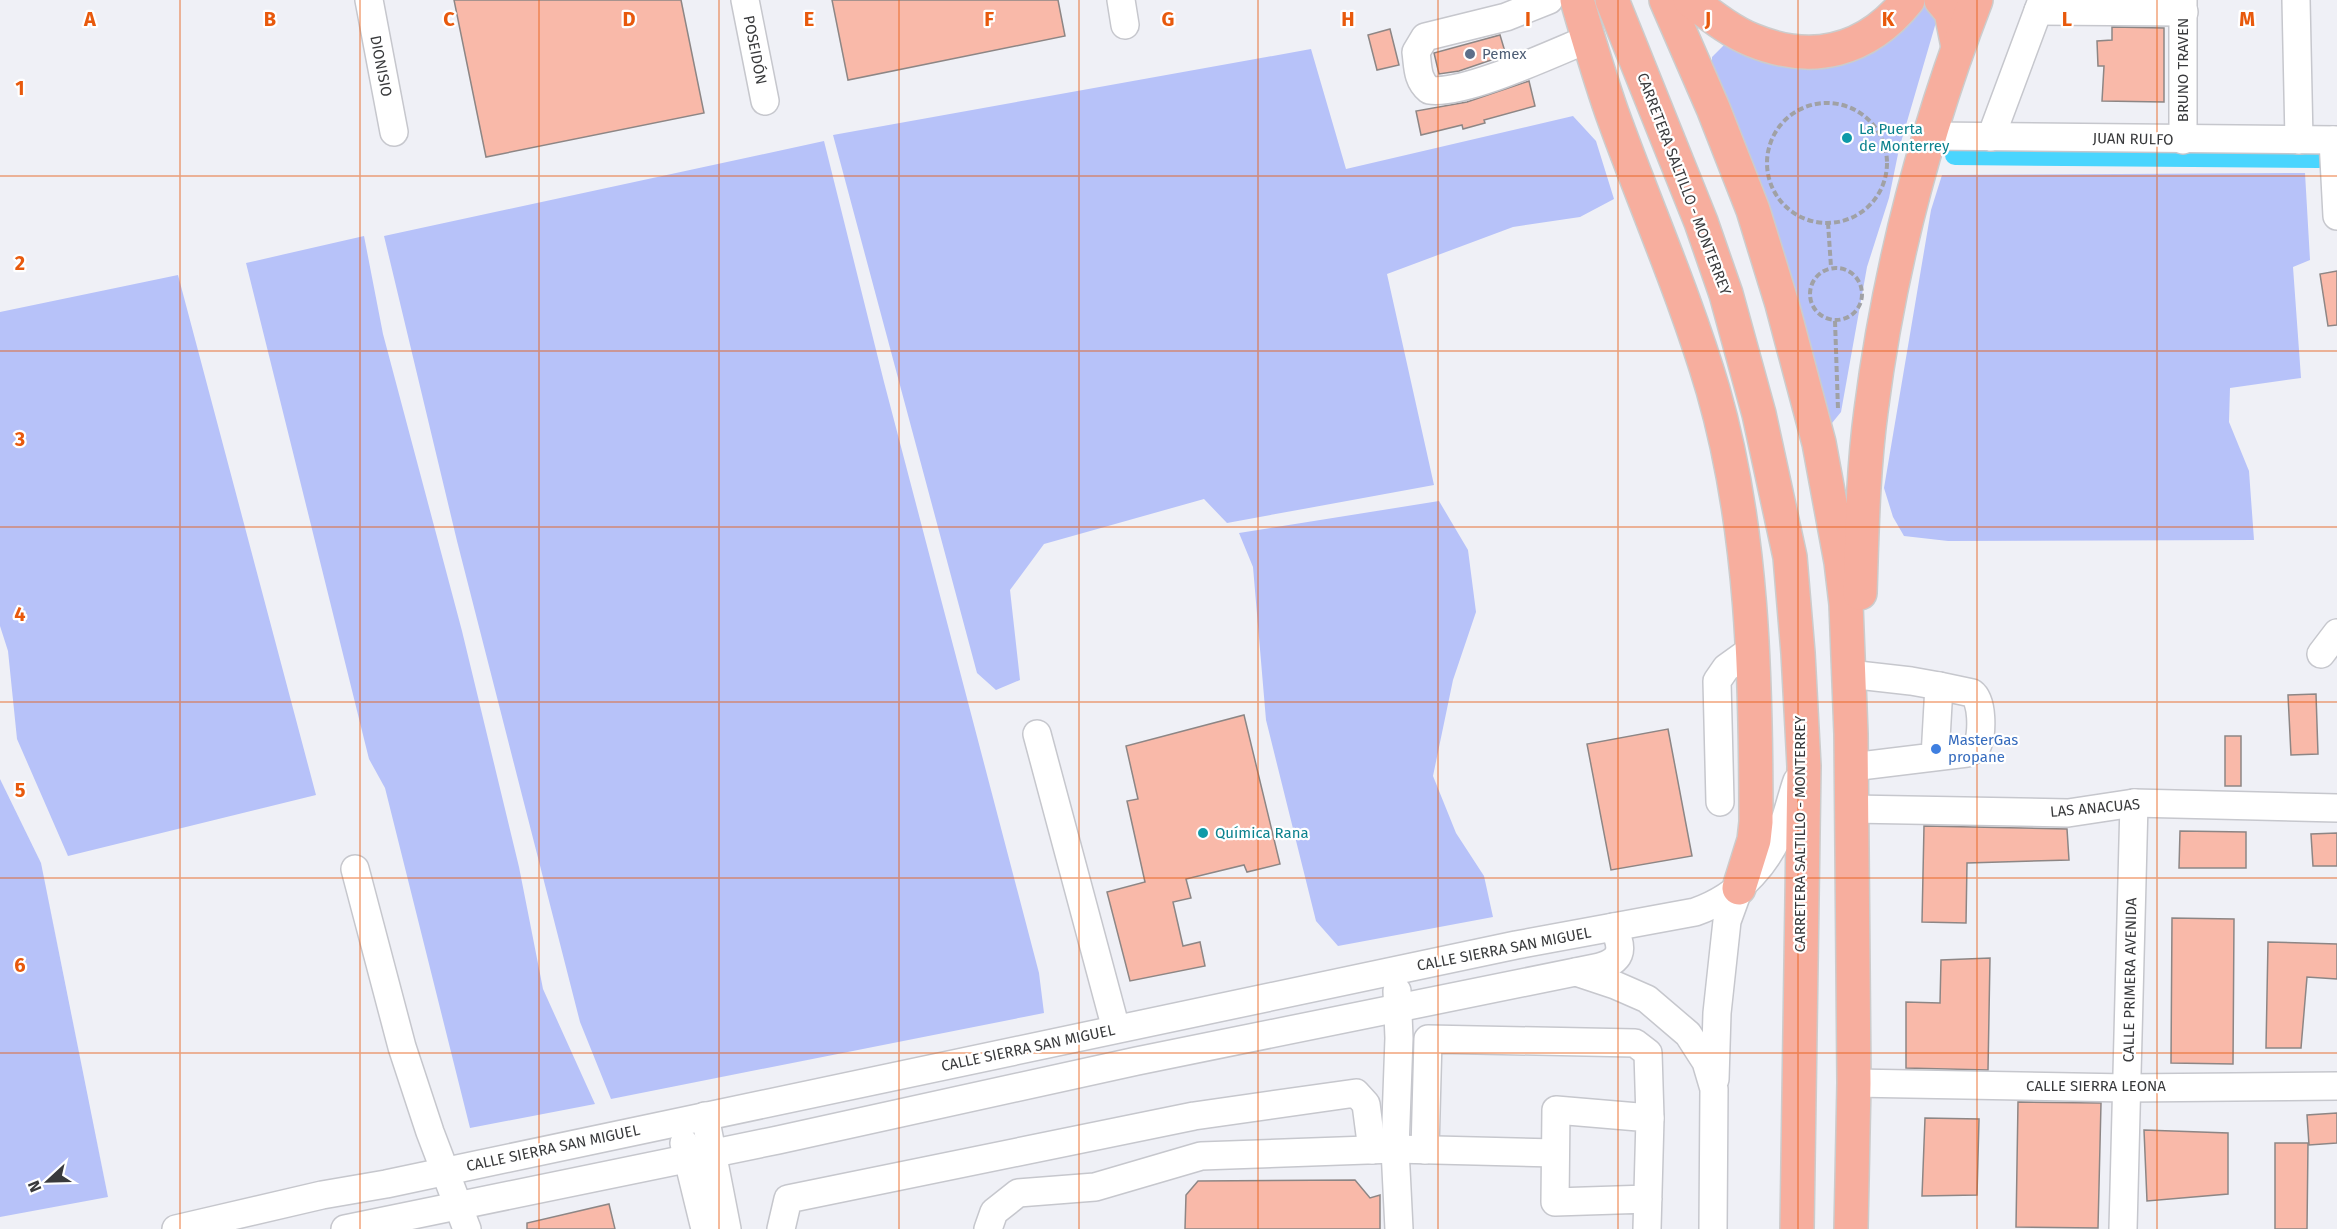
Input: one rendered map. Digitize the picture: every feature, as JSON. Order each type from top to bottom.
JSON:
[{"type":"main road","points":[[1577,0],[1615,120],[1749,473],[1790,557]]},
{"type":"main road","name":"CARRETERA SALTILLO - MONTERREY","points":[[1612,0],[1701,222],[1726,294],[1759,414],[1790,557],[1804,766],[1797,1229]]},
{"type":"main road","points":[[1666,0],[1713,108],[1753,210],[1805,385],[1829,493],[1841,562],[1852,767],[1854,1083],[1851,1229]]},
{"type":"main road","points":[[1689,0],[1751,40],[1799,52],[1841,49],[1858,43],[1872,34],[1908,2]]},
{"type":"main road","points":[[1941,0],[1951,12],[1958,47]]},
{"type":"main road","points":[[1848,667],[1860,601],[1871,412],[1889,301],[1905,227],[1930,136],[1958,47],[1976,0]]},
{"type":"main road","points":[[1693,326],[1713,392],[1739,509],[1751,650],[1756,822],[1754,840],[1739,888]]},
{"type":"street","name":"DIONISIO","points":[[369,0],[394,132]]},
{"type":"street","name":"POSEIDÓN","points":[[745,0],[765,101]]},
{"type":"street","points":[[1549,0],[1506,18],[1425,37],[1416,52],[1419,78],[1423,85],[1429,90],[1449,91],[1514,69],[1588,39]]},
{"type":"street","points":[[2296,0],[2299,140]]},
{"type":"street","points":[[1991,137],[2040,6],[2184,6]]},
{"type":"street","name":"BRUNO TRAVEN","points":[[2183,140],[2184,6]]},
{"type":"street","name":"JUAN RULFO","points":[[1930,136],[2335,140]]},
{"type":"street","points":[[2335,140],[2337,216]]},
{"type":"street","points":[[1720,802],[1717,681],[1731,664],[1751,650]]},
{"type":"street","points":[[1848,667],[1972,693],[1977,696],[1980,707],[1978,744],[1972,751],[1852,767]]},
{"type":"street","points":[[1935,757],[1939,686]]},
{"type":"street","points":[[1037,734],[1116,1029]]},
{"type":"street","name":"CALLE SIERRA SAN MIGUEL","points":[[176,1229],[322,1195],[446,1171],[1403,969],[1695,912],[1720,901],[1739,888],[1760,867],[1777,841],[1804,766]]},
{"type":"street","name":"LAS ANACUAS","points":[[1852,809],[2068,813],[2134,804],[2337,808]]},
{"type":"street","name":"CALLE PRIMERA AVENIDA","points":[[2123,1229],[2134,804]]},
{"type":"street","points":[[355,869],[402,1047],[430,1132],[463,1217]]},
{"type":"street","points":[[1713,1229],[1717,1013],[1727,921],[1739,888]]},
{"type":"street","points":[[345,1229],[463,1217],[699,1156],[1137,1061],[1609,965],[1617,958],[1621,950],[1612,927]]},
{"type":"street","points":[[1399,1229],[1407,1006],[1403,969]]},
{"type":"street","points":[[1575,972],[1615,985],[1647,999],[1670,1018],[1688,1034],[1706,1062],[1714,1089]]},
{"type":"street","points":[[1401,1150],[1428,1039],[1635,1043],[1648,1053],[1650,1118],[1647,1229]]},
{"type":"street","name":"CALLE SIERRA LEONA","points":[[1854,1083],[2127,1088],[2337,1086]]},
{"type":"street","points":[[782,1229],[788,1199],[1194,1116],[1356,1093],[1401,1150]]},
{"type":"street","points":[[1648,1199],[1555,1202],[1556,1110],[1650,1118]]},
{"type":"street","points":[[1194,1116],[1201,1156]]},
{"type":"street","points":[[692,1118],[699,1156],[705,1229]]},
{"type":"street","points":[[988,1229],[994,1212],[1018,1193],[1095,1188],[1201,1156],[1401,1150],[1556,1154]]},
{"type":"street","points":[[1010,1152],[1018,1193]]},
{"type":"street","points":[[699,1156],[727,1229]]},
{"type":"path","points":[[1832,102],[1851,107],[1868,118],[1880,134],[1886,153],[1886,173],[1880,192],[1867,208],[1851,219],[1828,223],[1811,221],[1793,213],[1779,199],[1770,182],[1766,162],[1770,143],[1779,125],[1794,112],[1812,104],[1832,102]]},
{"type":"path","points":[[1828,223],[1831,267]]},
{"type":"path","points":[[1831,267],[1848,270],[1855,276],[1862,292],[1858,309],[1844,319],[1835,321],[1819,315],[1810,300],[1811,283],[1823,270],[1831,267]]},
{"type":"path","points":[[1862,313],[1867,290]]},
{"type":"path","points":[[1835,321],[1838,413]]},
{"type":"shaded area","points":[[1918,0],[1933,0],[1939,12],[1899,149],[1889,198],[1867,267],[1841,412],[1832,423],[1822,412],[1712,66],[1712,57],[1725,44],[1806,60]]},
{"type":"shaded area","points":[[1311,49],[1346,169],[1573,116],[1596,141],[1614,199],[1580,217],[1513,227],[1387,274],[1434,485],[1227,523],[1204,499],[1044,544],[1010,590],[1020,680],[996,690],[977,673],[833,135]]},
{"type":"shaded area","points":[[824,141],[884,382],[1039,973],[1044,1013],[611,1099],[580,1022],[457,541],[384,236]]},
{"type":"shaded area","points":[[2305,173],[2310,260],[2293,267],[2301,378],[2230,388],[2229,422],[2249,471],[2254,540],[1948,541],[1904,536],[1893,517],[1884,488],[1931,210],[1942,175]]},
{"type":"shaded area","points":[[364,236],[383,334],[462,631],[519,867],[543,989],[595,1104],[470,1128],[385,788],[369,759],[246,263]]},
{"type":"shaded area","points":[[178,275],[316,795],[68,856],[17,739],[8,651],[0,626],[0,312]]},
{"type":"shaded area","points":[[1439,501],[1468,550],[1476,612],[1453,680],[1433,776],[1456,833],[1484,876],[1493,917],[1338,946],[1316,921],[1266,720],[1253,567],[1239,533]]},
{"type":"shaded area","points":[[0,779],[41,863],[108,1197],[0,1217]]},
{"type":"building","points":[[454,0],[681,0],[704,113],[486,157]]},
{"type":"building","points":[[832,0],[1058,0],[1065,36],[848,80]]},
{"type":"building","points":[[2112,27],[2164,28],[2164,102],[2102,101],[2104,66],[2098,66],[2097,41],[2112,40]]},
{"type":"building","points":[[1390,29],[1399,65],[1377,70],[1368,35]]},
{"type":"building","name":"Pemex","points":[[1500,35],[1506,55],[1459,71],[1439,74],[1434,53]]},
{"type":"building","points":[[1529,81],[1535,106],[1484,120],[1485,123],[1463,129],[1462,125],[1421,135],[1416,111],[1467,102]]},
{"type":"building","points":[[2337,271],[2337,325],[2328,326],[2320,274]]},
{"type":"building","points":[[2316,694],[2318,754],[2291,755],[2288,695]]},
{"type":"building","name":"Química Rana","points":[[1244,715],[1280,864],[1247,872],[1244,865],[1186,879],[1191,898],[1173,902],[1183,946],[1200,942],[1205,966],[1130,981],[1107,892],[1145,882],[1127,801],[1138,799],[1126,746]]},
{"type":"building","points":[[1668,729],[1692,856],[1611,870],[1587,744]]},
{"type":"building","points":[[2225,736],[2241,736],[2241,786],[2225,786]]},
{"type":"building","points":[[1924,826],[2067,829],[2069,860],[1967,863],[1966,923],[1922,922]]},
{"type":"building","points":[[2180,831],[2246,832],[2246,868],[2179,868]]},
{"type":"building","points":[[2337,833],[2337,866],[2313,866],[2311,834]]},
{"type":"building","points":[[2172,918],[2234,919],[2233,1064],[2171,1063]]},
{"type":"building","points":[[2268,942],[2337,944],[2337,979],[2307,977],[2301,1048],[2266,1048]]},
{"type":"building","points":[[1990,958],[1988,1070],[1906,1068],[1906,1002],[1940,1003],[1941,960]]},
{"type":"building","points":[[2018,1102],[2101,1103],[2098,1228],[2016,1227]]},
{"type":"building","points":[[2337,1113],[2337,1143],[2309,1145],[2307,1115]]},
{"type":"building","points":[[1925,1118],[1979,1119],[1977,1195],[1922,1196]]},
{"type":"building","points":[[2144,1130],[2228,1133],[2228,1194],[2147,1201]]},
{"type":"building","points":[[2275,1143],[2308,1143],[2307,1229],[2275,1229]]},
{"type":"building","points":[[1355,1180],[1370,1198],[1380,1195],[1380,1229],[1185,1229],[1186,1195],[1198,1181]]},
{"type":"building","points":[[609,1204],[615,1229],[527,1229],[527,1223]]},
{"type":"waterway","points":[[1955,155],[2319,158]]},
{"type":"place","name":"Pemex","points":[[1470,54]]},
{"type":"place","name":"La Puerta de Monterrey","points":[[1847,138]]},
{"type":"place","name":"MasterGas propane","points":[[1936,749]]},
{"type":"place","name":"Química Rana","points":[[1203,833]]}]
